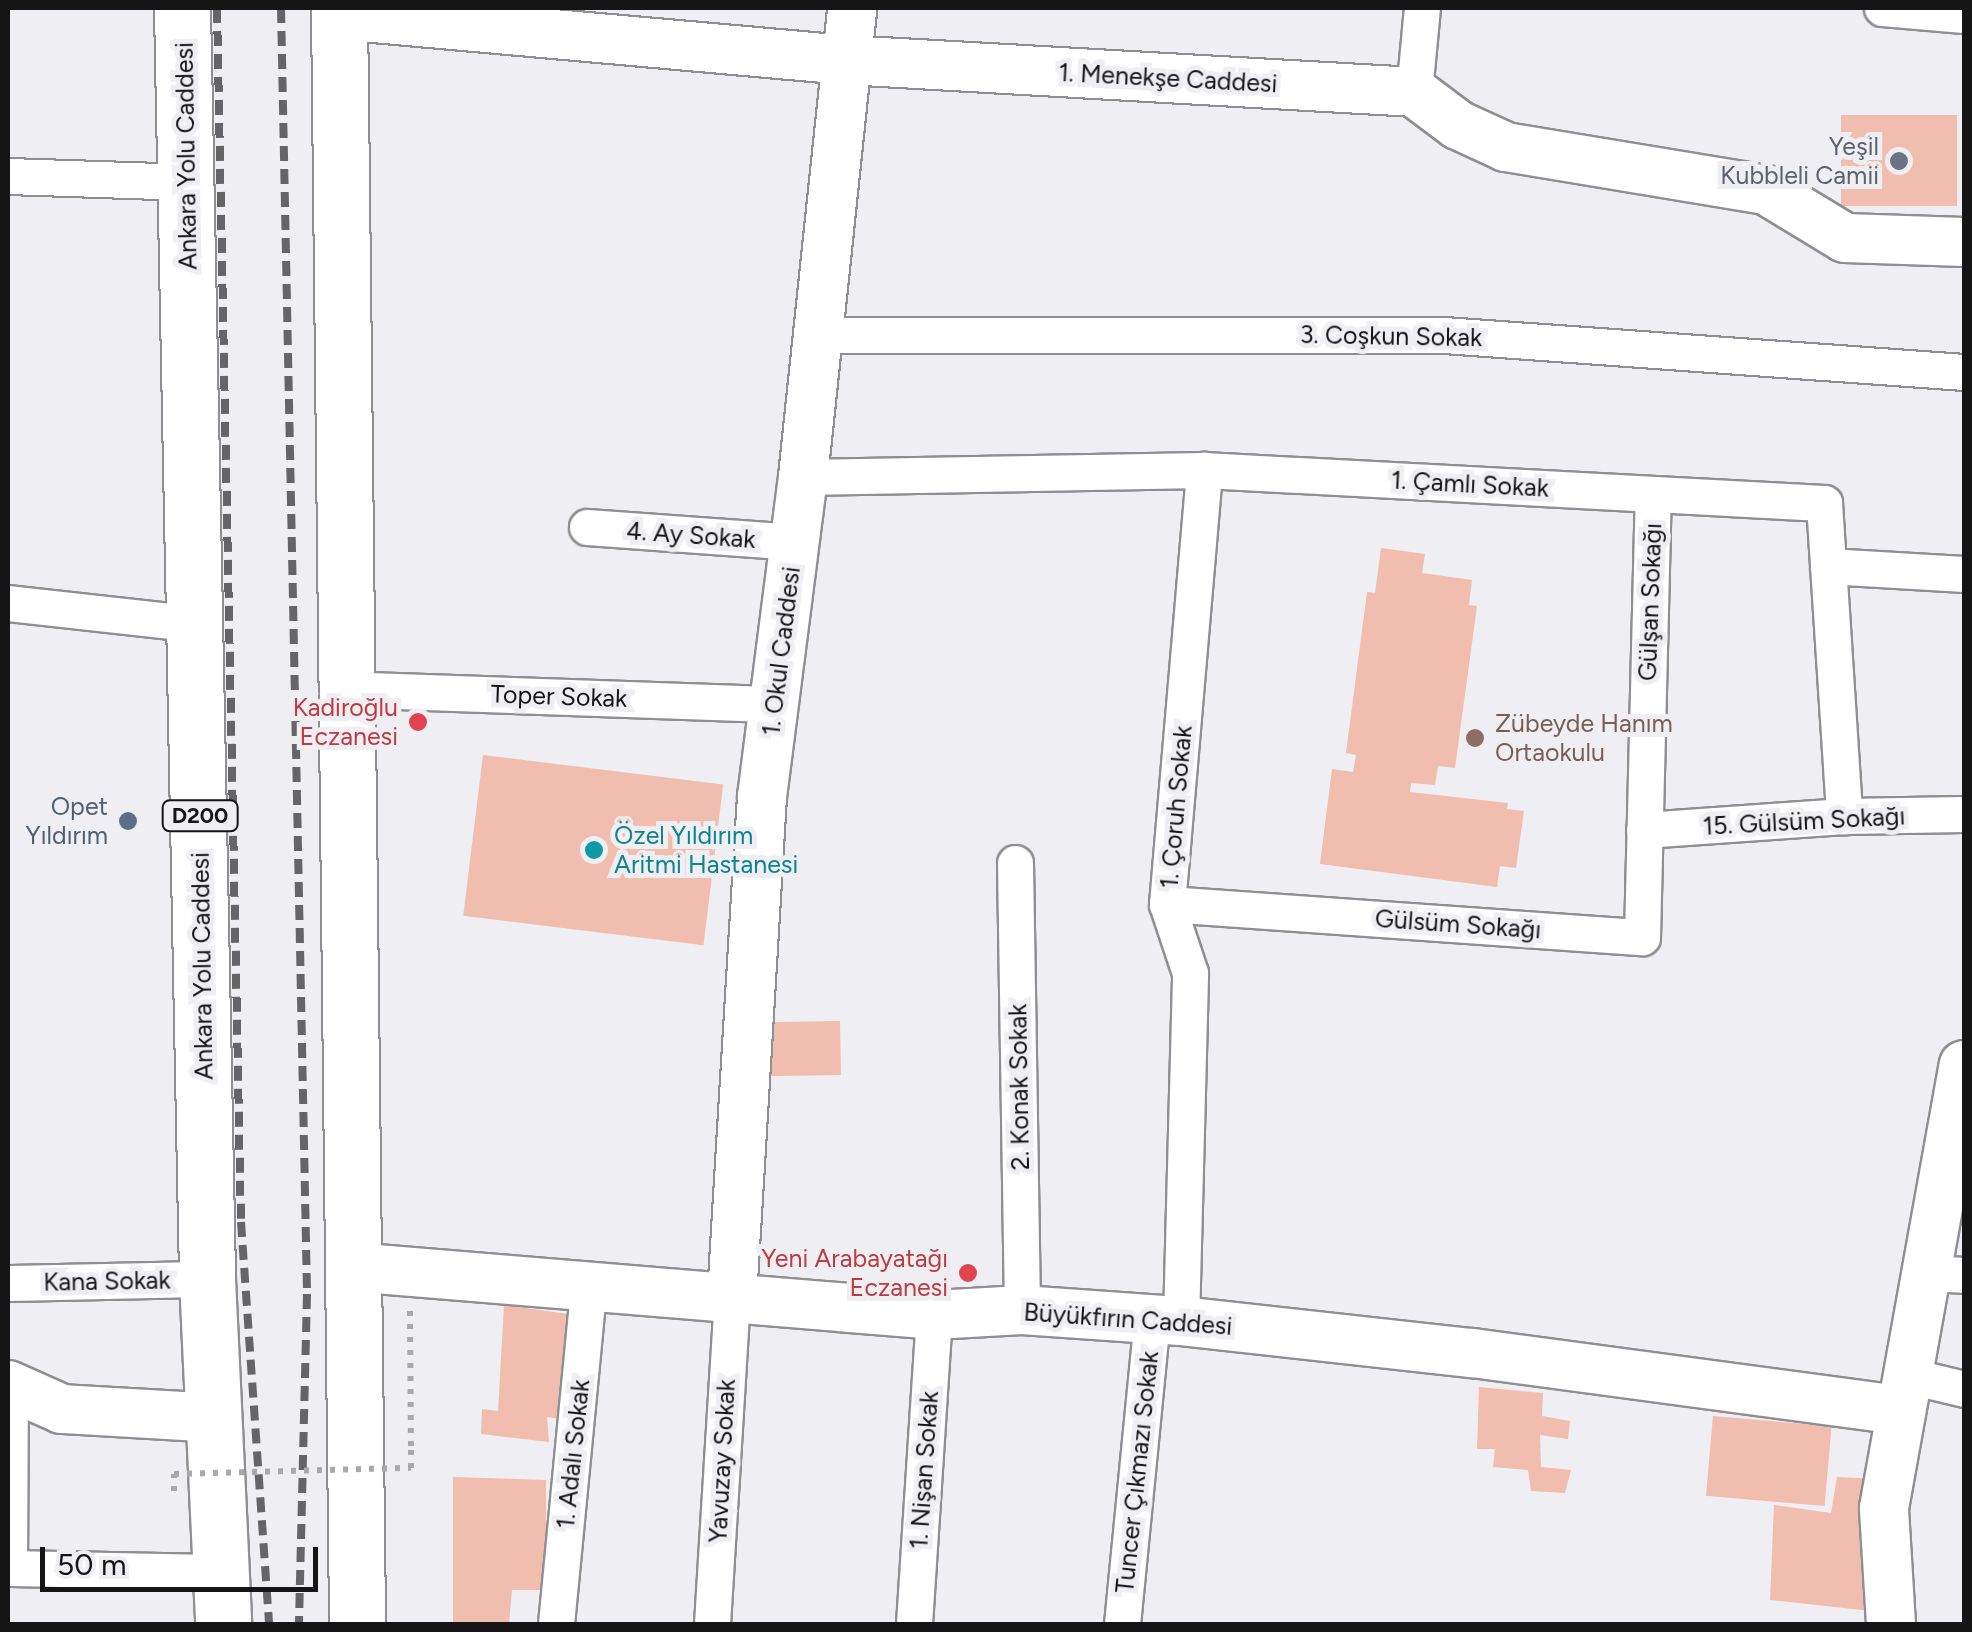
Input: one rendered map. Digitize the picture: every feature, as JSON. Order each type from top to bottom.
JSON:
[{"type":"highway","name":"Ankara Yolu Caddesi","points":[[182,8],[207,1279],[222,1598]]},
{"type":"highway","points":[[340,11],[344,689],[357,1607]]},
{"type":"main road","name":"1. Okul Caddesi","points":[[732,1297],[762,797],[803,476],[852,8]]},
{"type":"main road","name":"1. Menekşe Caddesi","points":[[340,11],[846,60],[1414,92]]},
{"type":"main road","points":[[1414,92],[1458,125],[1506,147],[1766,190],[1845,238],[1964,242]]},
{"type":"main road","points":[[1891,1624],[1884,1508],[1904,1392],[1946,1274],[1962,1091]]},
{"type":"main road","name":"Büyükfırın Caddesi","points":[[352,1267],[934,1315],[1022,1310],[1166,1320],[1472,1353],[1904,1392]]},
{"type":"main road","points":[[9,1386],[62,1409],[216,1418]]},
{"type":"street","points":[[1414,92],[1422,8]]},
{"type":"street","points":[[1882,8],[1964,16]]},
{"type":"street","points":[[8,176],[187,182]]},
{"type":"street","name":"3. Coşkun Sokak","points":[[816,335],[1444,335],[1964,372]]},
{"type":"street","name":"1. Çamlı Sokak","points":[[803,476],[1204,470],[1824,502],[1844,816]]},
{"type":"street","name":"1. Çoruh Sokak","points":[[1166,1320],[1190,973],[1168,904],[1204,470]]},
{"type":"street","name":"Gülşan Sokağı","points":[[1644,830],[1653,494]]},
{"type":"street","name":"4. Ay Sokak","points":[[587,528],[795,542]]},
{"type":"street","points":[[1828,566],[1964,574]]},
{"type":"street","points":[[8,603],[197,624]]},
{"type":"street","name":"Toper Sokak","points":[[344,689],[774,704]]},
{"type":"street","name":"15. Gülsüm Sokağı","points":[[1644,830],[1844,816],[1964,814]]},
{"type":"street","name":"Gülsüm Sokağı","points":[[1168,904],[1642,936],[1644,830]]},
{"type":"street","name":"2. Konak Sokak","points":[[1015,863],[1022,1310]]},
{"type":"street","name":"Kana Sokak","points":[[8,1283],[207,1279]]},
{"type":"street","name":"1. Adalı Sokak","points":[[556,1624],[590,1284]]},
{"type":"street","name":"Yavuzay Sokak","points":[[712,1624],[732,1297]]},
{"type":"street","name":"1. Nişan Sokak","points":[[914,1624],[934,1315]]},
{"type":"street","name":"Tuncer Çıkmazı Sokak","points":[[1122,1624],[1166,1320]]},
{"type":"street","points":[[9,1386],[8,1568],[222,1598]]},
{"type":"street","points":[[1904,1392],[1964,1389]]},
{"type":"path","points":[[174,1491],[174,1474],[410,1468],[413,1380],[408,1271]]},
{"type":"building","name":"Yeşil Kubbleli Camii","points":[[1841,115],[1957,115],[1957,206],[1841,206]]},
{"type":"building","points":[[1381,548],[1425,554],[1422,573],[1472,580],[1469,605],[1477,606],[1455,768],[1438,766],[1435,785],[1411,783],[1410,792],[1508,803],[1507,809],[1524,811],[1516,868],[1500,866],[1497,887],[1320,864],[1332,769],[1353,772],[1356,755],[1346,753],[1367,592],[1375,593]]},
{"type":"building","name":"Özel Yıldırım Aritmi Hastanesi","points":[[483,755],[723,784],[703,945],[463,916]]},
{"type":"building","points":[[840,1021],[841,1075],[759,1076],[758,1022]]},
{"type":"building","points":[[504,1305],[575,1315],[562,1419],[547,1417],[549,1442],[481,1434],[482,1409],[498,1411]]},
{"type":"building","points":[[1479,1387],[1543,1393],[1542,1416],[1570,1421],[1568,1439],[1540,1435],[1541,1467],[1571,1470],[1565,1493],[1531,1491],[1528,1470],[1493,1467],[1495,1449],[1477,1449]]},
{"type":"building","points":[[1713,1416],[1832,1426],[1825,1506],[1706,1496]]},
{"type":"building","points":[[453,1477],[546,1480],[546,1590],[512,1590],[509,1624],[453,1624]]},
{"type":"building","points":[[1837,1477],[1880,1479],[1871,1611],[1770,1600],[1774,1505],[1831,1513]]},
{"type":"railway","points":[[217,8],[241,1222],[269,1624]]},
{"type":"railway","points":[[281,8],[307,1294],[299,1624]]},
{"type":"place","name":"Yeşil Kubbleli Camii","points":[[1899,161]]},
{"type":"place","name":"Kadiroğlu Eczanesi","points":[[418,722]]},
{"type":"place","name":"Zübeyde Hanım Ortaokulu","points":[[1475,738]]},
{"type":"place","name":"Opet Yıldırım","points":[[128,821]]},
{"type":"place","name":"Özel Yıldırım Aritmi Hastanesi","points":[[594,850]]},
{"type":"place","name":"Yeni Arabayatağı Eczanesi","points":[[968,1273]]}]
